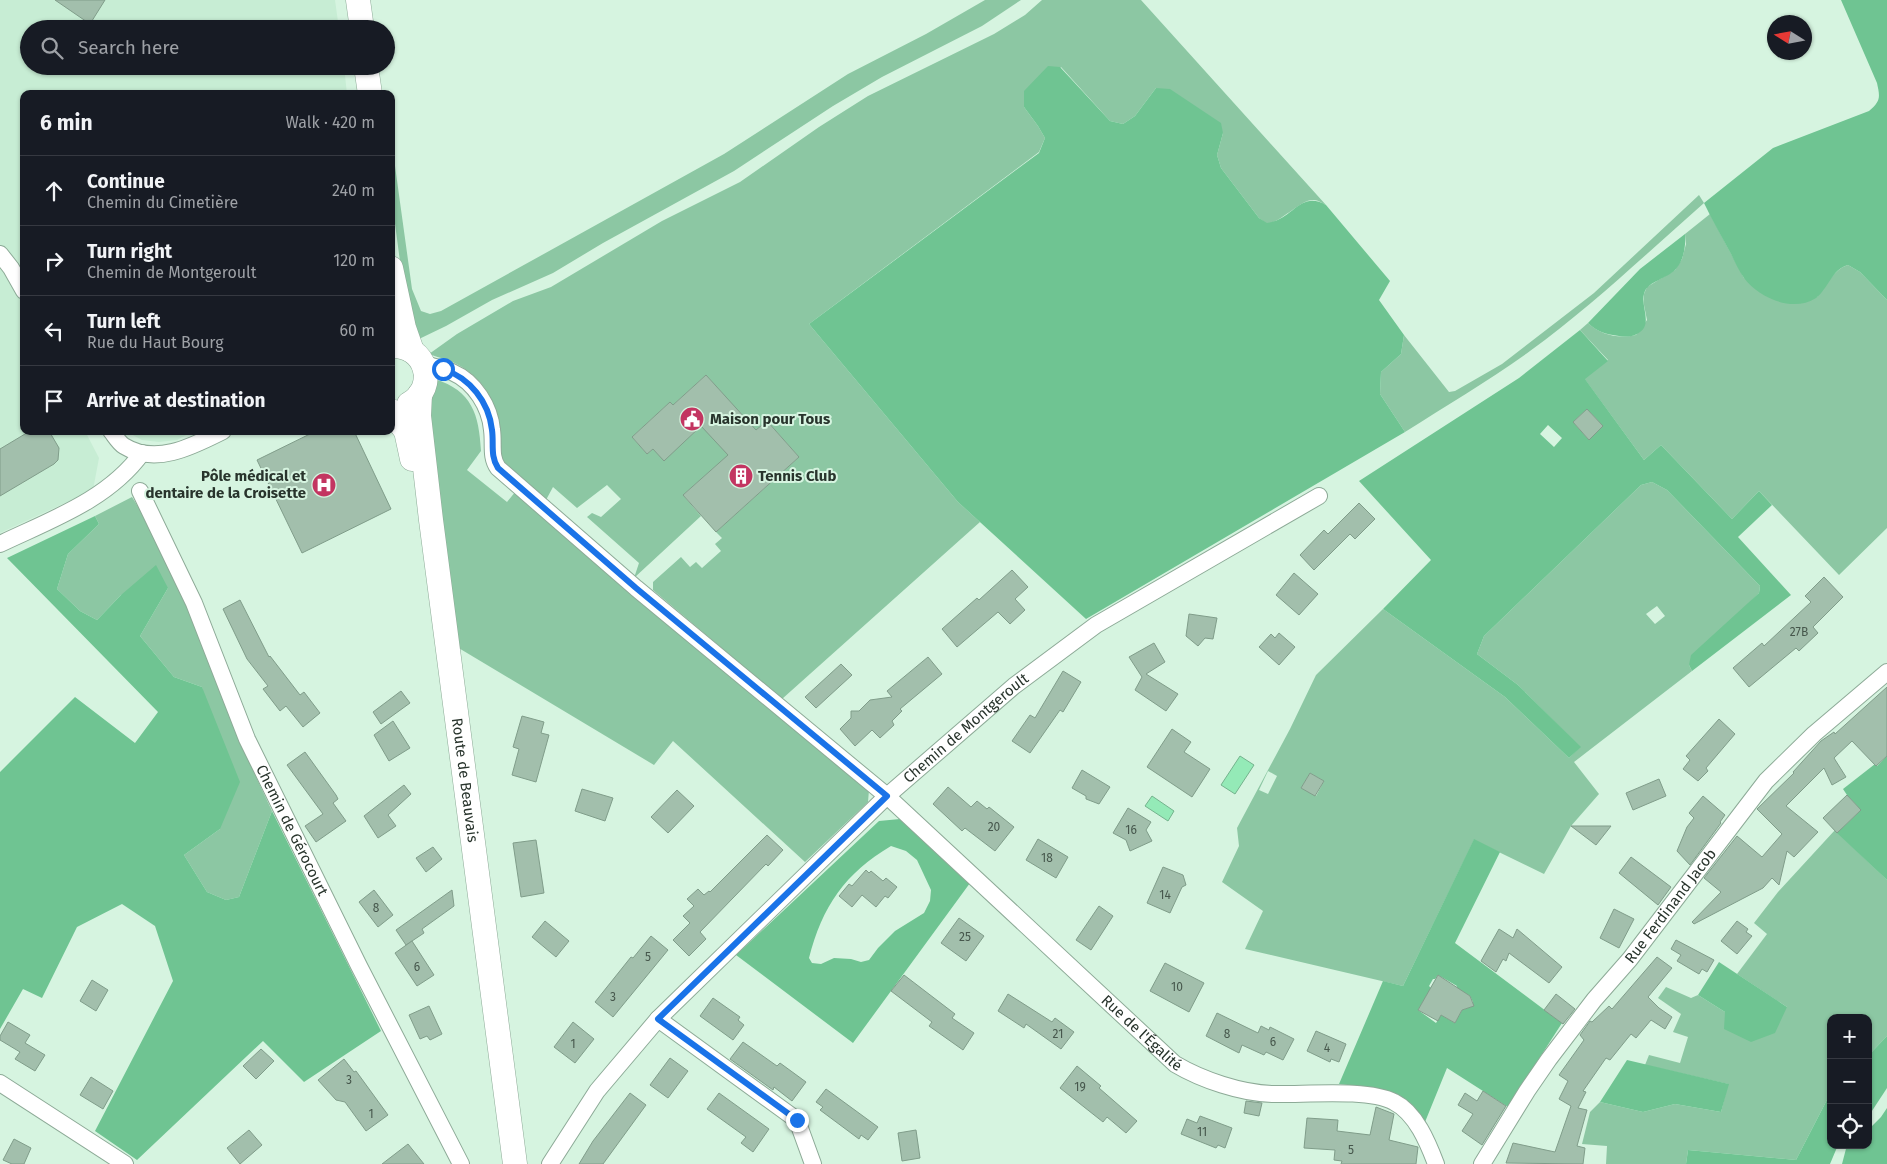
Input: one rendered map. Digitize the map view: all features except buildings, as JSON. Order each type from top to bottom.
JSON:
[{"type":"main road","points":[[358,0],[361,20]]},
{"type":"main road","points":[[367,75],[369,90]]},
{"type":"main road","points":[[395,287],[408,354]]},
{"type":"main road","name":"Route de Beauvais","points":[[408,354],[426,379],[420,394],[419,416],[515,1164]]},
{"type":"main road","points":[[395,407],[408,405],[420,394]]},
{"type":"main road","name":"Route de Beauvais","points":[[395,416],[406,431],[411,456],[504,1164]]},
{"type":"street","points":[[0,254],[20,284]]},
{"type":"street","name":"Rue de l'Égalité","points":[[408,354],[458,375],[486,404],[492,431],[494,462],[498,468],[636,588],[887,796],[1175,1064],[1206,1079],[1265,1094],[1341,1094],[1387,1099],[1400,1106],[1415,1121],[1422,1131],[1436,1164]]},
{"type":"street","points":[[114,435],[123,445],[142,453],[166,454],[189,448],[215,435]]},
{"type":"street","points":[[0,544],[94,498],[130,469],[142,453]]},
{"type":"street","name":"Chemin de Gérocourt","points":[[140,491],[194,603],[247,739],[460,1164]]},
{"type":"street","name":"Chemin de Montgeroult","points":[[550,1164],[597,1091],[658,1019],[887,796],[1014,686],[1069,643],[1105,620],[1319,496]]},
{"type":"street","name":"Rue Ferdinand Jacob","points":[[1482,1164],[1527,1091],[1550,1059],[1594,1000],[1630,959],[1766,781],[1814,734],[1887,672]]},
{"type":"street","points":[[658,1019],[797,1120],[813,1164]]},
{"type":"street","points":[[0,1083],[125,1164]]},
{"type":"shaded area","points":[[0,0],[335,0],[338,20],[20,20],[20,75],[345,75],[347,90],[20,90],[20,435],[87,435],[99,458],[93,490],[0,533]]},
{"type":"shaded area","points":[[985,0],[1021,0],[982,26],[882,77],[833,106],[734,171],[603,243],[553,273],[492,300],[419,339],[407,315],[395,224],[395,166],[412,289],[421,311],[430,314],[441,311],[724,154],[848,74],[926,34]]},
{"type":"shaded area","points":[[1042,0],[1141,0],[1326,205],[1317,200],[1309,200],[1279,219],[1267,224],[1259,218],[1221,168],[1217,155],[1223,133],[1156,88],[1135,116],[1123,124],[1110,121],[1061,67],[1024,107],[1045,138],[1039,152],[809,324],[958,502],[980,522],[782,699],[653,590],[653,582],[681,557],[690,567],[696,562],[702,568],[721,551],[715,544],[722,538],[716,532],[799,457],[767,421],[683,495],[701,516],[634,578],[639,563],[587,517],[592,513],[601,517],[621,499],[607,485],[577,508],[553,487],[546,500],[502,464],[500,436],[495,410],[484,387],[474,376],[458,365],[429,354],[457,334],[513,301],[551,287],[662,221],[740,182],[819,127],[868,96],[994,34],[1025,15]],"holes":[[[706,375],[739,412],[701,426],[664,460],[653,449],[647,454],[632,437],[670,402],[673,405]]]},
{"type":"shaded area","points":[[1841,0],[1887,0],[1887,300],[1860,272],[1848,265],[1834,275],[1816,298],[1807,302],[1787,304],[1758,292],[1744,278],[1704,203],[1773,148],[1869,111],[1876,104],[1879,95],[1877,83]]},
{"type":"shaded area","points":[[1048,66],[1060,67],[1110,121],[1123,124],[1135,116],[1156,88],[1170,89],[1221,123],[1223,133],[1217,155],[1221,168],[1259,218],[1267,223],[1276,221],[1296,207],[1309,201],[1317,201],[1326,205],[1390,281],[1379,300],[1404,335],[1401,354],[1381,372],[1380,394],[1405,432],[1086,619],[958,502],[809,324],[1039,153],[1045,138],[1024,107],[1024,91]]},
{"type":"shaded area","points":[[1699,195],[1704,203],[1619,279],[1553,334],[1515,362],[1405,432],[1380,394],[1381,372],[1401,354],[1404,335],[1449,392],[1455,391],[1502,364],[1594,293]]},
{"type":"shaded area","points":[[1710,214],[1744,278],[1817,297],[1834,274],[1848,265],[1860,272],[1887,300],[1887,528],[1839,575],[1759,491],[1732,519],[1661,445],[1644,460],[1584,378],[1608,360],[1580,330],[1588,323],[1610,335],[1636,335],[1647,320],[1644,294],[1647,287],[1675,270],[1682,259],[1686,244],[1685,234]]},
{"type":"shaded area","points":[[1685,234],[1684,253],[1678,266],[1672,273],[1646,289],[1643,301],[1646,319],[1642,330],[1628,337],[1602,332],[1588,323],[1640,269]]},
{"type":"shaded area","points":[[1580,330],[1608,361],[1585,379],[1644,460],[1661,445],[1732,519],[1759,491],[1772,505],[1738,537],[1791,595],[1692,671],[1689,665],[1691,655],[1759,593],[1760,586],[1667,490],[1652,482],[1641,485],[1484,636],[1477,654],[1518,685],[1581,747],[1569,758],[1505,697],[1383,609],[1431,560],[1359,481],[1519,378]],"holes":[[[1587,409],[1603,426],[1589,440],[1573,422]],[[1548,425],[1562,438],[1554,447],[1540,434]]]},
{"type":"shaded area","points":[[435,379],[458,390],[465,397],[475,415],[481,451],[467,470],[507,502],[516,491],[869,790],[868,802],[805,862],[673,741],[654,765],[452,644],[429,408]]},
{"type":"shaded area","points":[[133,435],[186,435],[177,440],[159,442],[142,440]]},
{"type":"shaded area","points":[[1652,482],[1667,490],[1760,586],[1759,593],[1689,665],[1692,671],[1574,762],[1599,794],[1571,826],[1544,874],[1474,840],[1403,986],[1245,949],[1263,911],[1222,882],[1239,846],[1237,828],[1290,729],[1316,675],[1383,609],[1505,697],[1569,758],[1580,747],[1518,685],[1477,654],[1484,636],[1641,485]],"holes":[[[1657,606],[1665,616],[1655,624],[1646,614]],[[1268,771],[1277,776],[1268,794],[1259,790]],[[1310,773],[1324,781],[1316,796],[1301,788]]]},
{"type":"shaded area","points":[[132,497],[164,548],[225,693],[251,766],[272,811],[239,897],[226,900],[207,892],[184,855],[220,829],[202,687],[174,677],[140,636],[168,588],[121,595],[97,620],[80,611],[57,589],[68,554],[99,524],[95,516]]},
{"type":"shaded area","points":[[95,516],[99,524],[68,554],[57,589],[80,611],[97,620],[121,595],[156,565],[168,588],[140,636],[174,677],[202,687],[240,782],[220,829],[184,855],[207,892],[226,900],[239,897],[272,811],[381,1031],[304,1082],[263,1041],[137,1160],[95,1131],[173,981],[155,926],[122,904],[77,927],[42,998],[23,989],[0,1029],[0,772],[75,697],[135,743],[158,712],[7,558]]},
{"type":"shaded area","points":[[1240,756],[1254,765],[1235,794],[1221,785]]},
{"type":"shaded area","points":[[1887,756],[1887,880],[1837,833],[1861,810],[1843,789],[1875,764],[1877,766]]},
{"type":"shaded area","points":[[1152,796],[1174,811],[1168,821],[1145,806]]},
{"type":"shaded area","points":[[900,819],[970,883],[853,1043],[736,955],[879,821]],"holes":[[[891,846],[906,851],[917,860],[931,890],[930,901],[924,913],[895,931],[869,960],[861,962],[851,959],[834,958],[821,964],[812,963],[809,958],[821,923],[829,907],[848,880],[875,856]]]},
{"type":"shaded area","points":[[1835,830],[1887,880],[1887,1036],[1872,1052],[1872,1014],[1827,1014],[1827,1100],[1796,1160],[1688,1150],[1686,1164],[1606,1164],[1607,1146],[1582,1144],[1590,1112],[1600,1102],[1643,1112],[1675,1104],[1721,1112],[1728,1084],[1645,1065],[1649,1055],[1680,1063],[1688,1037],[1673,1032],[1681,1014],[1658,998],[1666,987],[1691,998],[1698,995],[1725,1012],[1787,1007],[1737,974],[1767,934],[1754,923],[1778,892]]},
{"type":"shaded area","points":[[1474,839],[1500,852],[1455,943],[1562,1023],[1508,1107],[1447,1068],[1425,1122],[1374,1088],[1339,1084],[1383,981],[1403,986]],"holes":[[[1438,975],[1457,986],[1456,988],[1470,996],[1473,1002],[1470,1007],[1462,1010],[1455,1023],[1441,1015],[1436,1023],[1418,1010],[1431,988],[1429,986]]]},
{"type":"shaded area","points":[[1719,962],[1787,1007],[1775,1033],[1751,1042],[1724,1029],[1725,1012],[1698,995]]},
{"type":"shaded area","points":[[1887,1036],[1887,1088],[1872,1111],[1872,1059],[1872,1052]]},
{"type":"shaded area","points":[[1627,1060],[1729,1084],[1721,1112],[1675,1104],[1643,1112],[1600,1102]]},
{"type":"shaded area","points":[[1827,1100],[1827,1149],[1836,1149],[1830,1164],[1686,1164],[1688,1150],[1796,1160]]},
{"type":"shaded area","points":[[1887,1108],[1887,1164],[1842,1164],[1846,1149],[1872,1149],[1872,1126]]},
{"type":"place","name":"Maison pour Tous","points":[[692,419]]},
{"type":"place","name":"Tennis Club","points":[[741,476]]},
{"type":"place","name":"Pôle médical et dentaire de la Croisette","points":[[324,485]]},
{"type":"route","points":[[443,369],[458,375],[486,404],[490,416],[494,462],[498,468],[636,588],[887,796],[658,1019],[797,1120]]}]
